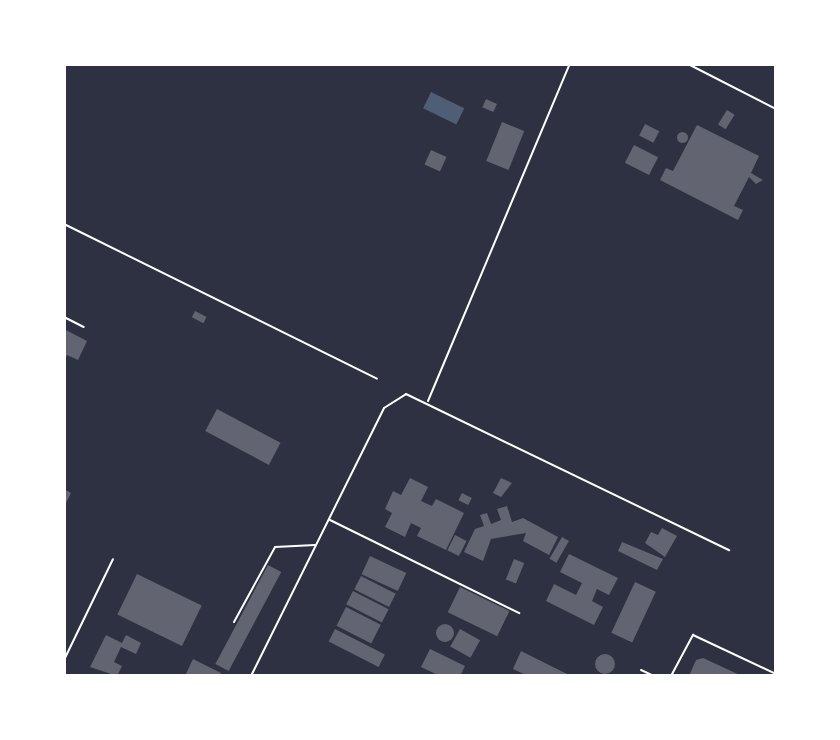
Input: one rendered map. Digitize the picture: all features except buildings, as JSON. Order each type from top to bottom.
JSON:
[{"type":"lane","points":[[427,402],[570,64]]},
{"type":"lane","points":[[688,64],[776,109]]},
{"type":"lane","points":[[64,224],[377,379]]},
{"type":"lane","points":[[64,317],[84,327]]},
{"type":"lane","points":[[251,676],[384,408],[406,394],[729,550]]},
{"type":"lane","points":[[329,519],[519,613]]},
{"type":"lane","points":[[234,622],[275,547],[316,545]]},
{"type":"lane","points":[[64,660],[113,559]]},
{"type":"lane","points":[[671,676],[693,635],[776,674]]},
{"type":"lane","points":[[641,670],[654,676]]},
{"type":"water","points":[[431,92],[464,108],[456,124],[423,108]]}]
